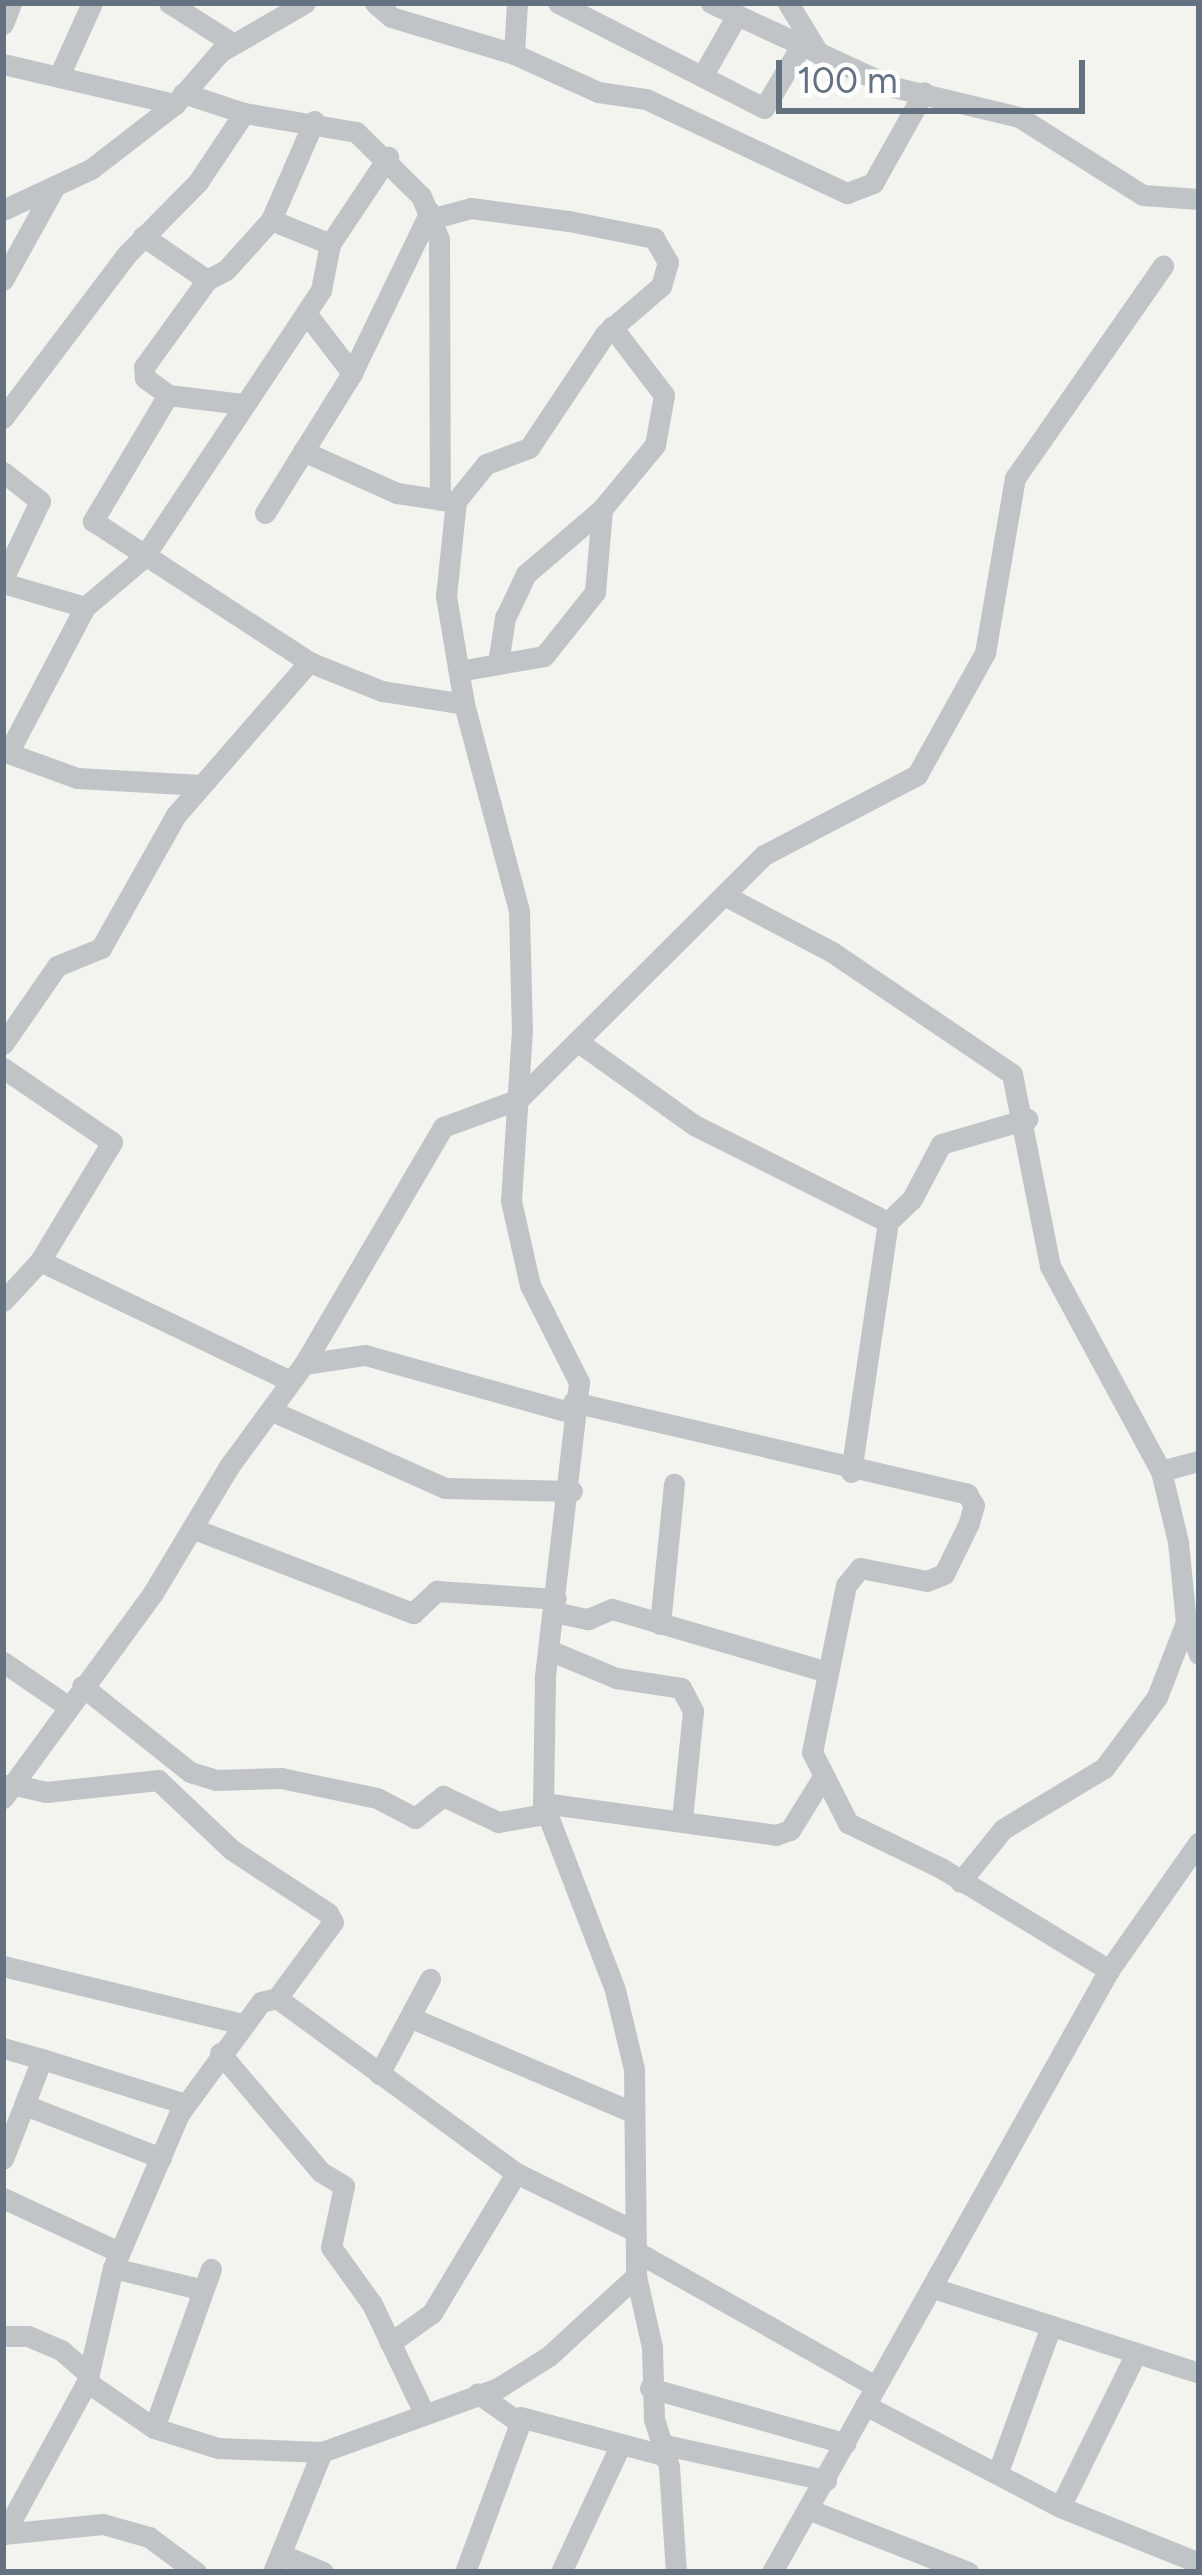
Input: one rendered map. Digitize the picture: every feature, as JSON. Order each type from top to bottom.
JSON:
[{"type":"street","points":[[3,24],[11,3]]},
{"type":"street","points":[[59,76],[92,3]]},
{"type":"street","points":[[169,3],[195,10],[232,43]]},
{"type":"street","points":[[3,210],[91,169],[179,99],[232,43],[305,3]]},
{"type":"street","points":[[375,3],[391,17],[514,54],[598,92],[646,99],[847,193],[873,183],[924,92]]},
{"type":"street","points":[[514,54],[517,3]]},
{"type":"street","points":[[558,3],[767,108],[810,50]]},
{"type":"street","points":[[711,3],[893,87],[1047,130],[1136,192],[1199,199]]},
{"type":"street","points":[[788,3],[810,50]]},
{"type":"street","points":[[703,75],[737,15]]},
{"type":"street","points":[[3,64],[356,132],[388,157],[432,215],[440,257],[448,501],[446,596],[464,704],[520,911],[519,1100],[511,1201],[530,1286],[579,1382],[573,1407],[572,1491],[549,1650],[544,1809],[615,1990],[634,2069],[636,2276],[652,2347],[650,2388],[666,2451],[676,2572]]},
{"type":"street","points":[[3,418],[143,236],[198,182],[244,113]]},
{"type":"street","points":[[242,404],[168,394],[145,378],[144,367],[207,280],[248,250],[271,220],[314,121]]},
{"type":"street","points":[[202,785],[76,778],[5,758],[85,607],[143,558],[306,314],[324,285],[330,244],[388,157]]},
{"type":"street","points":[[3,280],[56,186]]},
{"type":"street","points":[[432,215],[471,208],[654,238],[668,262],[664,281],[612,327],[529,448],[485,464],[448,501]]},
{"type":"street","points":[[266,513],[352,373],[432,215]]},
{"type":"street","points":[[271,220],[330,244]]},
{"type":"street","points":[[143,236],[207,280]]},
{"type":"street","points":[[7,1791],[194,1529],[298,1372],[443,1126],[519,1100],[581,1044],[724,895],[806,827],[878,800],[917,775],[985,653],[1015,478],[1163,266]]},
{"type":"street","points":[[306,314],[352,373]]},
{"type":"street","points":[[498,663],[505,618],[526,574],[602,509],[655,445],[664,395],[612,327]]},
{"type":"street","points":[[168,394],[93,520],[143,558],[309,662],[382,691],[464,704]]},
{"type":"street","points":[[303,451],[397,493],[448,501]]},
{"type":"street","points":[[3,472],[40,498],[3,581],[85,607]]},
{"type":"street","points":[[459,671],[553,649],[595,592],[602,509]]},
{"type":"street","points":[[3,1044],[57,966],[101,948],[150,854],[202,785],[309,662]]},
{"type":"street","points":[[724,895],[975,1043],[1012,1074],[1027,1119],[1050,1266],[1161,1471],[1186,1622],[1199,1654]]},
{"type":"street","points":[[581,1044],[694,1125],[888,1222]]},
{"type":"street","points":[[3,1068],[112,1141],[40,1261],[3,1301]]},
{"type":"street","points":[[851,1472],[888,1222],[912,1199],[941,1144],[1027,1119]]},
{"type":"street","points":[[40,1261],[298,1372],[365,1355],[851,1472],[946,1488],[974,1505],[944,1574],[928,1581],[860,1568],[853,1575],[812,1752],[821,1780],[848,1823],[1109,1970]]},
{"type":"street","points":[[272,1411],[446,1488],[572,1491]]},
{"type":"street","points":[[1161,1471],[1199,1461]]},
{"type":"street","points":[[660,1624],[674,1484]]},
{"type":"street","points":[[194,1529],[412,1612],[437,1591],[555,1606],[588,1619],[612,1609],[827,1672]]},
{"type":"street","points":[[960,1882],[1004,1829],[1124,1747],[1157,1697],[1186,1622]]},
{"type":"street","points":[[549,1650],[616,1678],[681,1688],[693,1711],[682,1819]]},
{"type":"street","points":[[3,1662],[69,1707]]},
{"type":"street","points":[[82,1686],[190,1772],[216,1780],[281,1778],[377,1798],[415,1818],[443,1796],[497,1822],[544,1809],[682,1819],[785,1833],[821,1780]]},
{"type":"street","points":[[4,2534],[88,2378],[116,2260],[186,2104],[242,2024],[261,2002],[277,1997],[333,1922],[328,1912],[232,1850],[158,1780],[46,1792],[7,1791]]},
{"type":"street","points":[[772,2572],[1109,1970],[1199,1842]]},
{"type":"street","points":[[3,1966],[242,2024]]},
{"type":"street","points":[[379,2074],[414,2019],[430,1979]]},
{"type":"street","points":[[277,1997],[516,2173],[635,2241],[870,2396],[1060,2507],[1199,2563]]},
{"type":"street","points":[[414,2019],[634,2113]]},
{"type":"street","points":[[3,2048],[186,2104]]},
{"type":"street","points":[[220,2053],[321,2172],[344,2186],[331,2247],[390,2343],[424,2413]]},
{"type":"street","points":[[3,2159],[42,2059]]},
{"type":"street","points":[[25,2105],[161,2158]]},
{"type":"street","points":[[390,2343],[431,2313],[516,2173]]},
{"type":"street","points":[[3,2198],[116,2260],[206,2279],[154,2428]]},
{"type":"street","points":[[3,2336],[28,2336],[62,2350],[88,2378],[154,2428],[218,2449],[322,2452],[477,2393],[549,2356],[636,2276]]},
{"type":"street","points":[[933,2288],[1199,2373]]},
{"type":"street","points":[[999,2469],[1051,2326]]},
{"type":"street","points":[[1060,2507],[1136,2353]]},
{"type":"street","points":[[650,2388],[845,2443]]},
{"type":"street","points":[[477,2393],[520,2417],[620,2444],[826,2480]]},
{"type":"street","points":[[465,2572],[520,2417]]},
{"type":"street","points":[[561,2572],[620,2444]]},
{"type":"street","points":[[322,2452],[279,2564],[323,2572]]},
{"type":"street","points":[[810,2510],[912,2562],[968,2572]]},
{"type":"street","points":[[4,2534],[104,2524],[149,2537],[196,2572]]}]
